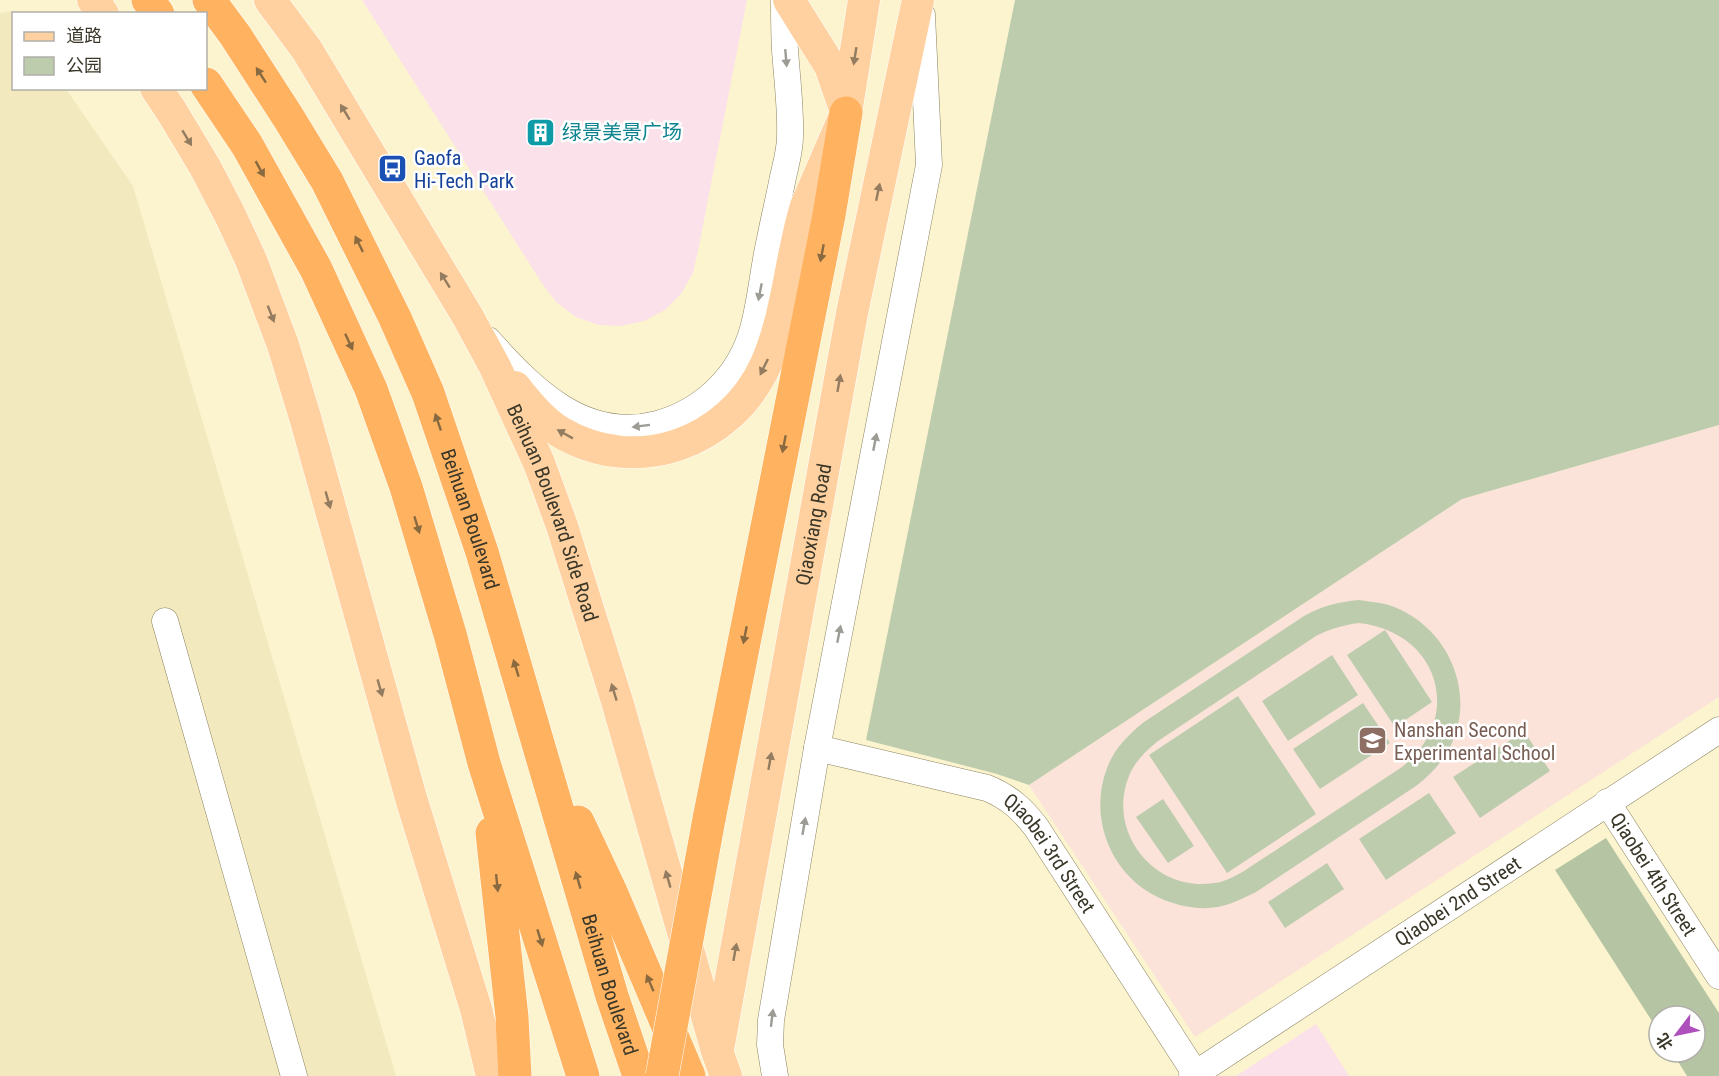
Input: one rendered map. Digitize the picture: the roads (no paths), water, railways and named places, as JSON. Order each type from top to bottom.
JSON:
[{"type":"highway","name":"Beihuan Boulevard","points":[[209,0],[235,35],[327,181],[405,339],[428,393],[482,552],[609,985],[639,1076]]},
{"type":"highway","points":[[207,85],[247,145],[316,269],[371,389],[409,498],[450,634],[484,763],[583,1076]]},
{"type":"highway","points":[[662,1076],[709,819],[829,216],[846,113]]},
{"type":"highway","points":[[533,724],[611,892],[689,1076]]},
{"type":"highway","points":[[484,763],[512,1017],[515,1076]]},
{"type":"main road","name":"Beihuan Boulevard Side Road","points":[[270,0],[307,50],[468,317],[495,367],[539,463],[562,526],[617,701],[722,1064]]},
{"type":"main road","points":[[786,0],[830,66],[846,113]]},
{"type":"main road","points":[[468,317],[508,378],[541,417],[559,431],[584,444],[610,451],[636,453],[665,450],[693,440],[718,424],[737,408],[766,365],[783,312],[804,213],[846,113],[864,0]]},
{"type":"main road","name":"Qiaoxiang Road","points":[[722,1064],[852,314],[919,0]]},
{"type":"main road","points":[[157,90],[205,167],[230,215],[283,345],[411,798],[476,1009],[492,1076]]},
{"type":"street","points":[[468,317],[526,380],[548,399],[572,414],[596,423],[621,428],[645,427],[668,421],[705,401],[719,389],[734,372],[753,329],[789,153],[785,47],[786,0]]},
{"type":"street","points":[[775,1076],[770,1045],[771,1020],[817,748],[929,165],[919,0]]},
{"type":"street","points":[[165,621],[294,1076]]},
{"type":"street","name":"Qiaobei 2nd Street","points":[[1194,1074],[1719,730]]},
{"type":"street","name":"Qiaobei 3rd Street","points":[[817,748],[987,788],[1013,801],[1036,827],[1194,1074]]},
{"type":"street","name":"Qiaobei 4th Street","points":[[1607,802],[1719,976]]},
{"type":"place","name":"绿景美景广场","points":[[541,132]]},
{"type":"place","name":"Gaofa Hi-Tech Park","points":[[393,169]]},
{"type":"place","name":"Nanshan Second Experimental School","points":[[1373,741]]}]
